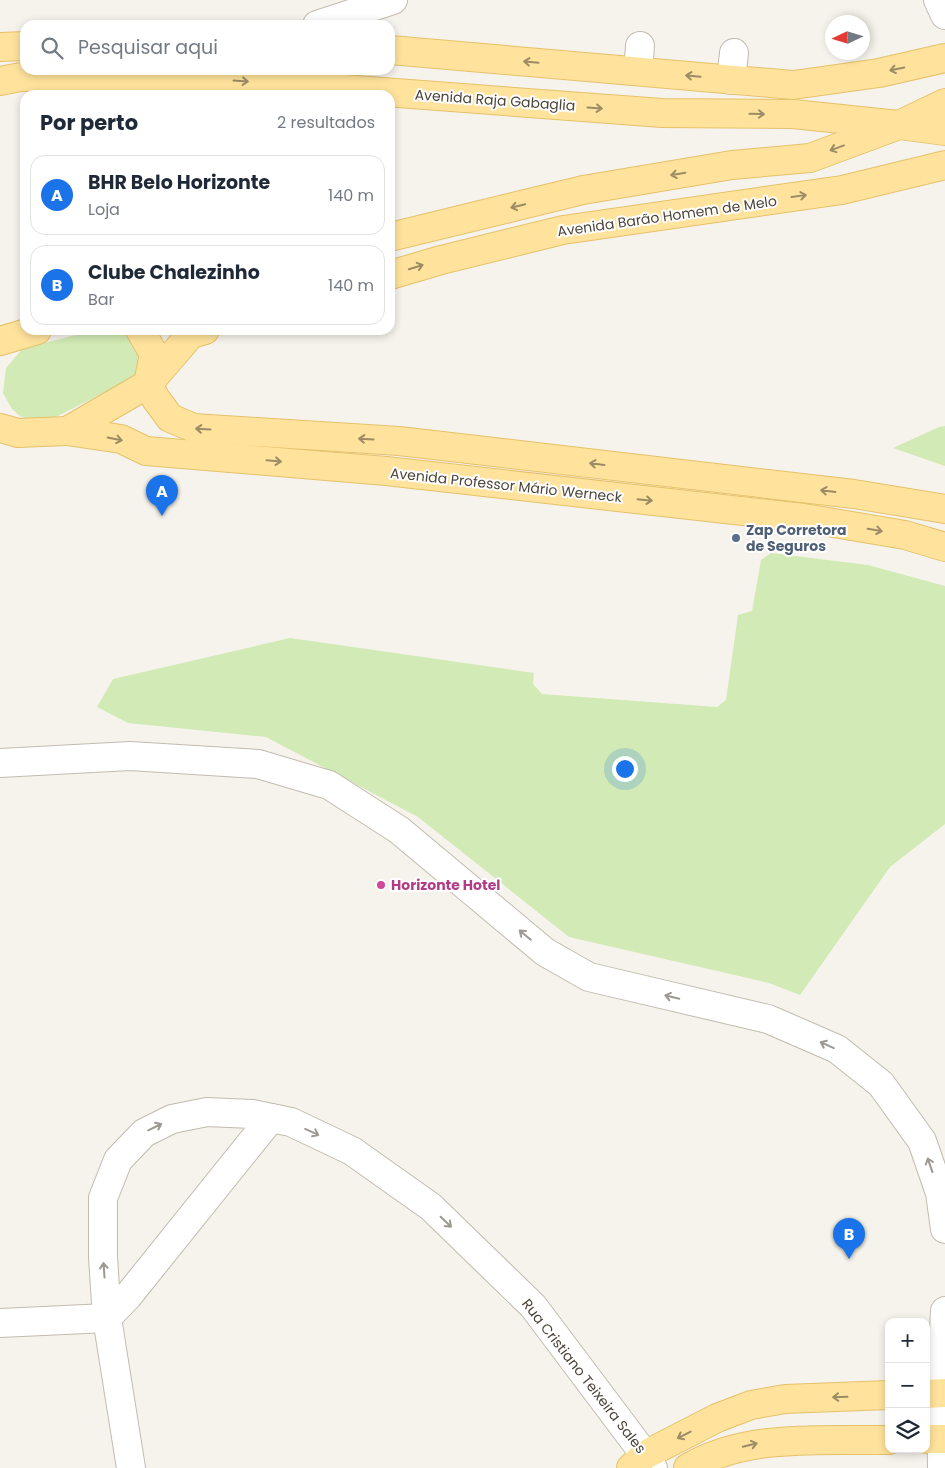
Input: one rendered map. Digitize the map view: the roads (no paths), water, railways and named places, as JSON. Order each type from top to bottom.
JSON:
[{"type":"main road","points":[[0,47],[20,46]]},
{"type":"main road","points":[[395,49],[639,59],[731,80],[793,85],[879,73],[945,58]]},
{"type":"main road","name":"Avenida Raja Gabaglia","points":[[0,81],[21,78],[170,76],[356,90]]},
{"type":"main road","name":"Avenida Raja Gabaglia","points":[[395,93],[662,113],[792,114],[945,131]]},
{"type":"main road","points":[[395,236],[583,190],[732,165],[810,158],[899,125],[945,103]]},
{"type":"main road","name":"Avenida Barão Homem de Melo","points":[[395,274],[441,260],[563,230],[842,190],[945,165]]},
{"type":"main road","points":[[2,345],[25,335]]},
{"type":"main road","points":[[143,335],[154,354],[148,384],[156,400],[170,418],[194,428],[399,441],[854,494],[945,509]]},
{"type":"main road","points":[[6,425],[66,431],[148,384],[190,335]]},
{"type":"main road","name":"Avenida Professor Mário Werneck","points":[[66,431],[121,439],[146,451],[386,471],[804,518],[905,535],[945,547]]},
{"type":"main road","points":[[386,471],[404,467],[411,459],[413,446],[399,441]]},
{"type":"main road","points":[[643,1464],[717,1418],[751,1405],[785,1399],[885,1395]]},
{"type":"main road","points":[[688,1468],[724,1452],[757,1444],[785,1441],[885,1440]]},
{"type":"street","points":[[938,0],[945,15]]},
{"type":"street","points":[[339,20],[386,9]]},
{"type":"street","points":[[731,80],[734,53]]},
{"type":"street","points":[[0,763],[130,756],[258,764],[329,785],[399,830],[545,952],[589,977],[768,1019],[837,1049],[881,1084],[922,1141],[940,1193],[945,1229]]},
{"type":"street","name":"Rua Cristiano Teixeira Sales","points":[[131,1468],[107,1318],[103,1257],[104,1198],[118,1160],[144,1132],[172,1119],[207,1112],[252,1114],[291,1122],[352,1151],[431,1207],[533,1306],[643,1464]]},
{"type":"street","points":[[0,1323],[107,1318],[128,1296],[271,1118]]},
{"type":"street","points":[[942,1468],[938,1439],[937,1393],[945,1311]]},
{"type":"place","name":"BHR Belo Horizonte","points":[[162,516]]},
{"type":"place","name":"Zap Corretora de Seguros","points":[[736,538]]},
{"type":"place","name":"Horizonte Hotel","points":[[381,885]]},
{"type":"place","name":"Clube Chalezinho","points":[[849,1259]]}]
